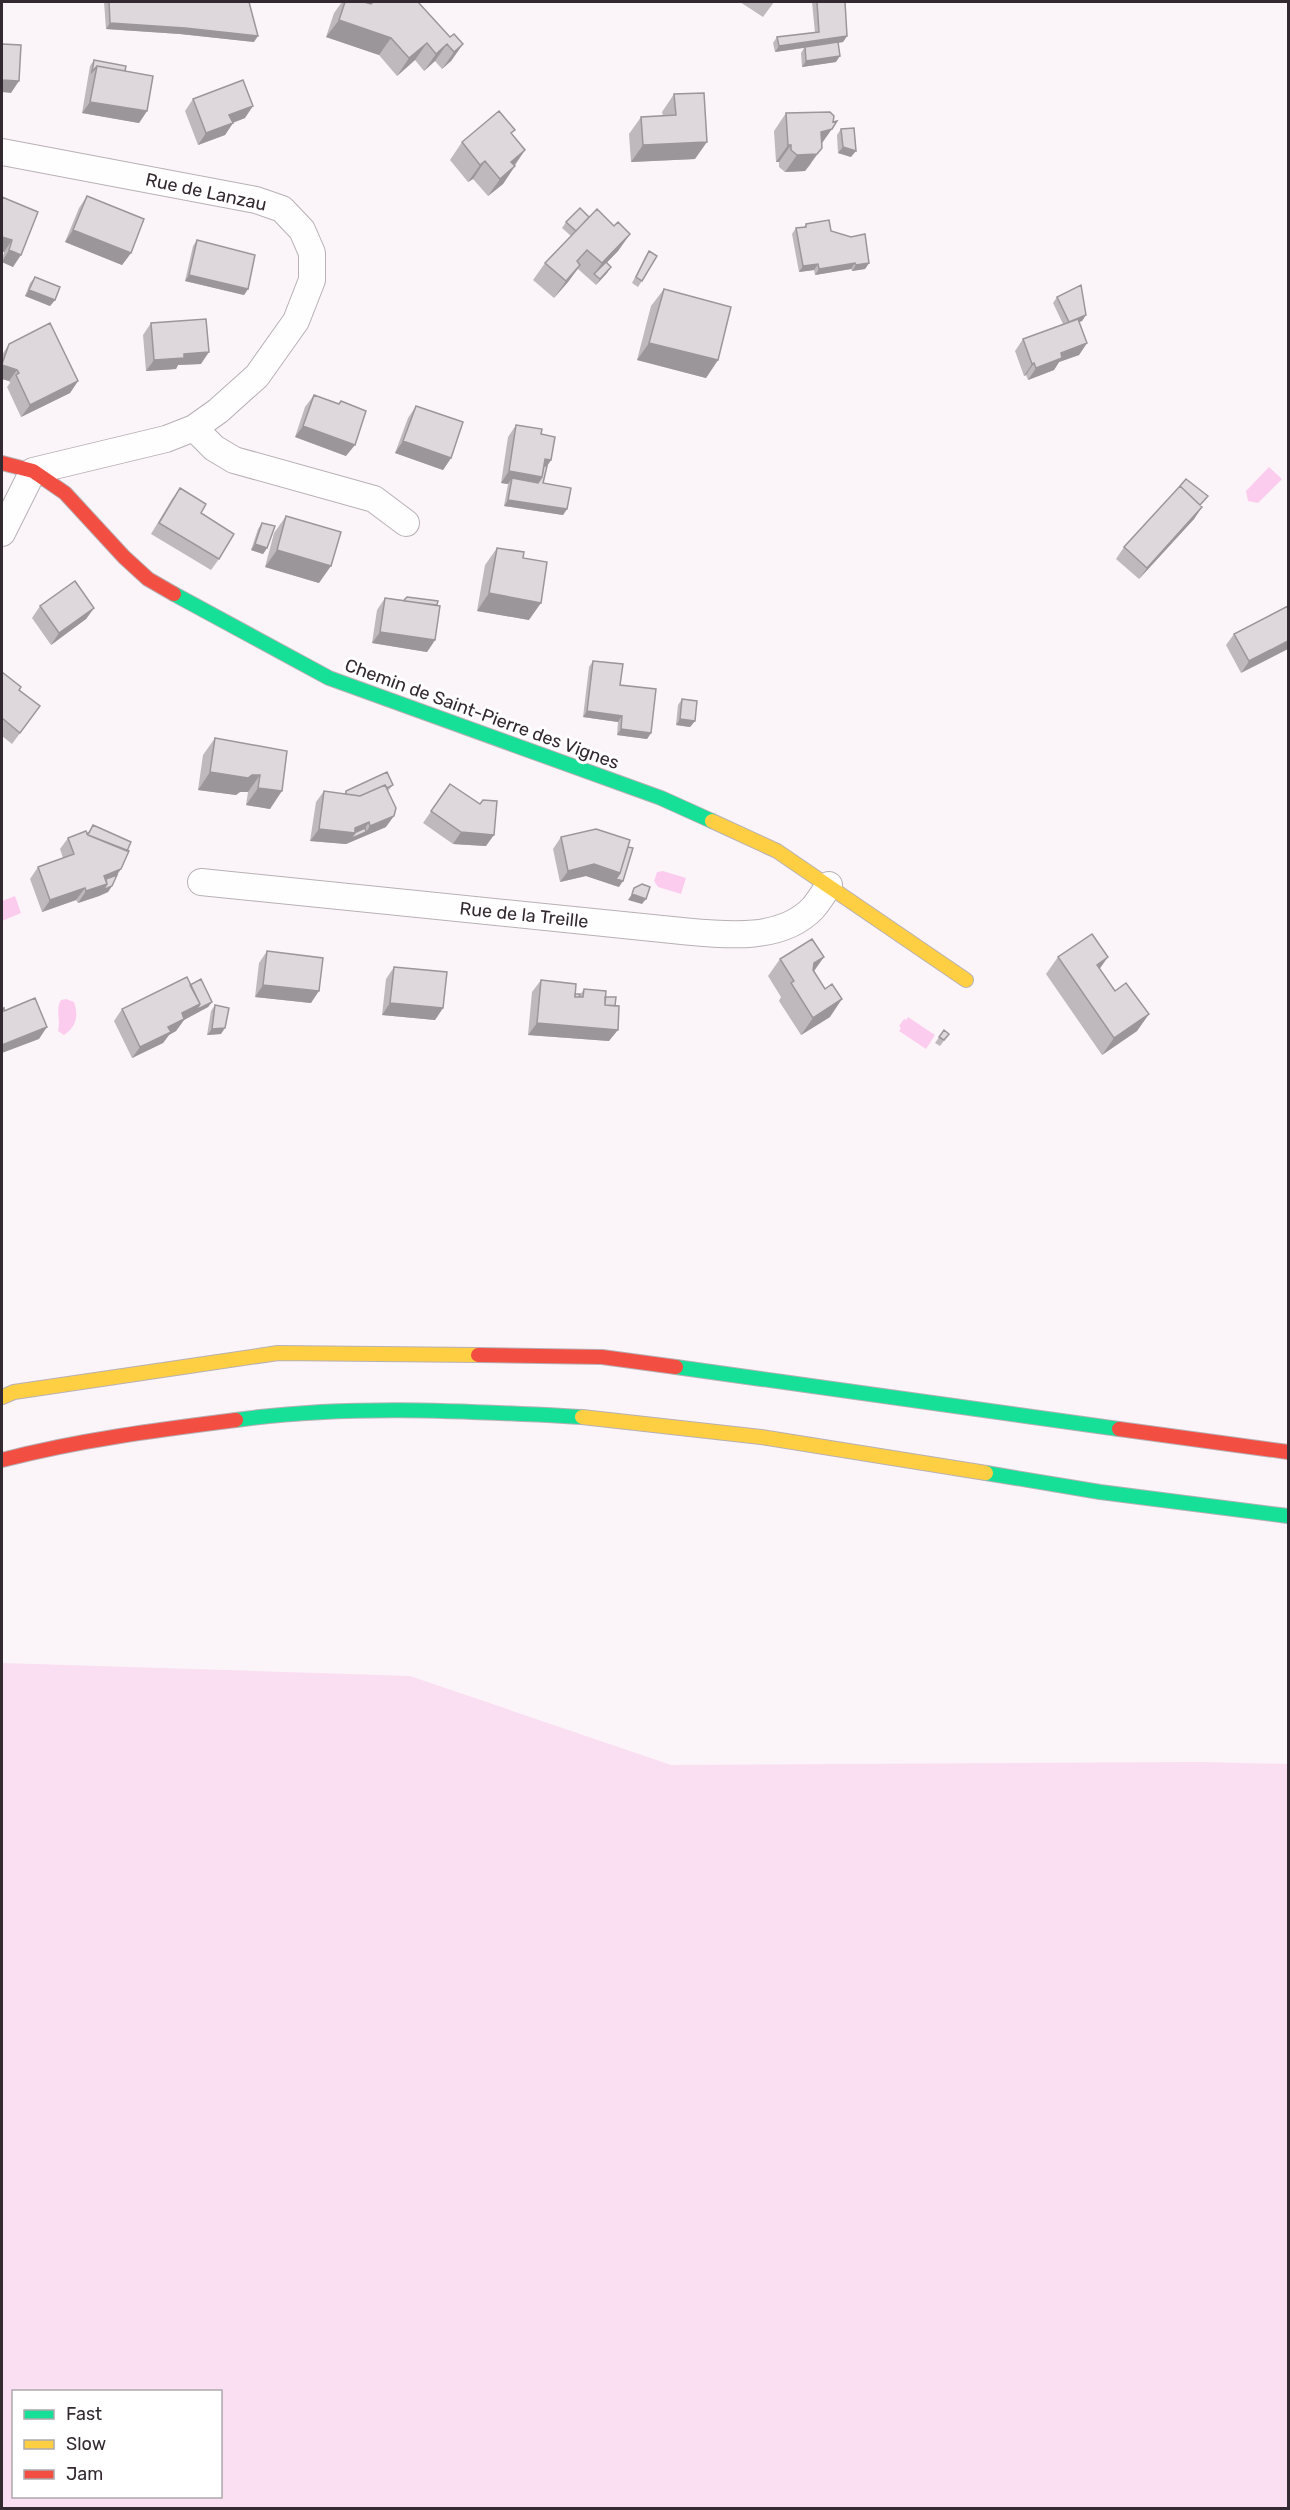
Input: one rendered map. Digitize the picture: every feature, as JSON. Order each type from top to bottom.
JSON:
[{"type":"main road","name":"Chemin de Saint-Pierre des Vignes","points":[[2,463],[33,471],[65,492],[147,579],[296,662],[329,678],[662,798],[777,850],[966,980]]},
{"type":"main road","points":[[2,1397],[14,1392],[278,1353],[602,1357],[1288,1452]]},
{"type":"main road","points":[[2,1460],[40,1450],[144,1432],[286,1413],[370,1410],[472,1411],[609,1418],[761,1437],[1100,1492],[1288,1516]]},
{"type":"street","name":"Rue de Lanzau","points":[[2,152],[256,200],[282,209],[302,230],[312,253],[312,280],[296,321],[257,376],[218,411],[194,428],[166,439],[33,471]]},
{"type":"street","points":[[194,428],[214,448],[234,460],[374,499],[406,524]]},
{"type":"street","points":[[2,533],[33,471]]},
{"type":"street","name":"Rue de la Treille","points":[[201,882],[682,932],[744,934],[784,927],[811,910],[830,885]]},
{"type":"shaded area","points":[[1269,467],[1282,479],[1258,503],[1248,501],[1246,491]]},
{"type":"shaded area","points":[[663,871],[686,878],[681,894],[658,887],[654,881],[657,872]]},
{"type":"shaded area","points":[[15,896],[21,913],[2,921],[2,901]]},
{"type":"shaded area","points":[[61,1000],[74,1002],[76,1016],[74,1025],[64,1035],[58,1031],[58,1011]]},
{"type":"shaded area","points":[[908,1017],[935,1035],[926,1049],[899,1031],[901,1028],[899,1026]]},
{"type":"shaded area","points":[[2,1663],[410,1676],[671,1765],[1198,1762],[1288,1764],[1288,2508],[2,2508]]},
{"type":"building","points":[[109,2],[249,2],[258,36],[110,23]]},
{"type":"building","points":[[345,2],[371,4],[373,2],[418,2],[450,37],[454,34],[463,44],[454,52],[447,44],[436,54],[427,43],[409,58],[391,38],[339,20]]},
{"type":"building","points":[[817,2],[845,2],[847,36],[779,46],[777,37],[819,32]]},
{"type":"building","points":[[838,42],[840,56],[806,61],[805,47]]},
{"type":"building","points":[[2,44],[21,45],[19,81],[2,80]]},
{"type":"building","points":[[94,60],[126,66],[125,71],[97,66],[92,72]]},
{"type":"building","points":[[97,66],[153,76],[147,111],[90,102]]},
{"type":"building","points":[[243,80],[253,106],[229,115],[233,123],[206,133],[193,99]]},
{"type":"building","points":[[704,93],[707,142],[643,145],[641,117],[676,115],[674,94]]},
{"type":"building","points":[[499,111],[515,130],[511,133],[525,150],[511,162],[515,166],[500,179],[485,161],[480,165],[462,142]]},
{"type":"building","points":[[830,112],[834,116],[833,122],[837,121],[832,129],[821,132],[822,148],[817,154],[797,155],[791,150],[791,145],[788,145],[786,113]]},
{"type":"building","points":[[854,128],[856,151],[843,147],[841,129]]},
{"type":"building","points":[[87,196],[144,219],[131,253],[73,230]]},
{"type":"building","points":[[2,197],[38,212],[21,255],[9,250],[12,240],[2,237]]},
{"type":"building","points":[[580,208],[589,217],[576,231],[566,222]]},
{"type":"building","points":[[597,209],[614,226],[618,222],[630,234],[602,263],[587,250],[577,261],[580,265],[566,281],[545,263]]},
{"type":"building","points":[[829,220],[831,231],[851,237],[865,234],[869,263],[819,269],[818,264],[803,266],[796,228]]},
{"type":"building","points":[[197,240],[255,255],[248,289],[189,275]]},
{"type":"building","points":[[649,251],[657,256],[642,281],[636,277]]},
{"type":"building","points":[[606,262],[611,267],[600,279],[594,274]]},
{"type":"building","points":[[35,277],[60,287],[55,300],[29,290]]},
{"type":"building","points":[[1081,285],[1086,315],[1069,322],[1057,297]]},
{"type":"building","points":[[664,289],[731,307],[718,360],[649,343]]},
{"type":"building","points":[[206,319],[209,352],[184,354],[184,358],[154,360],[151,323]]},
{"type":"building","points":[[1078,319],[1087,343],[1061,353],[1062,358],[1036,368],[1034,363],[1032,364],[1023,339]]},
{"type":"building","points":[[50,323],[78,381],[30,405],[16,375],[19,373],[17,370],[2,364],[9,344]]},
{"type":"building","points":[[314,395],[339,404],[341,401],[366,411],[355,445],[303,426]]},
{"type":"building","points":[[416,406],[463,422],[451,458],[403,441]]},
{"type":"building","points":[[516,425],[542,429],[541,434],[555,437],[551,460],[545,459],[542,477],[509,471]]},
{"type":"building","points":[[544,466],[547,466],[543,483],[571,488],[567,509],[508,500],[512,478],[538,483]]},
{"type":"building","points":[[1186,479],[1208,496],[1200,505],[1180,486]]},
{"type":"building","points":[[1180,486],[1202,507],[1147,568],[1124,547]]},
{"type":"building","points":[[180,488],[206,504],[201,513],[234,534],[219,559],[159,523]]},
{"type":"building","points":[[286,516],[341,532],[331,566],[277,550]]},
{"type":"building","points":[[262,523],[275,526],[267,548],[255,544]]},
{"type":"building","points":[[497,548],[524,552],[523,558],[547,562],[541,603],[489,593]]},
{"type":"building","points":[[75,581],[94,608],[59,633],[40,606]]},
{"type":"building","points":[[407,597],[438,601],[437,605],[404,601]]},
{"type":"building","points":[[385,598],[440,606],[435,640],[380,632]]},
{"type":"building","points":[[1288,606],[1288,641],[1249,661],[1234,634]]},
{"type":"building","points":[[593,661],[623,664],[620,685],[656,689],[651,733],[621,729],[622,716],[587,711]]},
{"type":"building","points":[[2,672],[21,687],[19,690],[40,706],[20,733],[2,718]]},
{"type":"building","points":[[682,699],[697,701],[695,721],[680,719]]},
{"type":"building","points":[[215,738],[287,751],[282,791],[258,788],[260,775],[252,775],[248,778],[210,772]]},
{"type":"building","points":[[387,772],[393,785],[387,788],[385,785],[360,796],[346,794],[346,791]]},
{"type":"building","points":[[450,784],[480,804],[483,800],[497,801],[494,835],[461,832],[431,811]]},
{"type":"building","points":[[385,785],[396,808],[394,816],[370,826],[369,822],[355,828],[355,833],[319,829],[324,791],[360,796]]},
{"type":"building","points":[[93,825],[131,842],[127,851],[88,835]]},
{"type":"building","points":[[365,828],[366,832],[350,839],[354,833]]},
{"type":"building","points":[[596,829],[630,840],[620,873],[594,864],[568,871],[561,837]]},
{"type":"building","points":[[86,831],[88,835],[129,851],[121,869],[104,876],[107,884],[86,891],[85,888],[50,900],[38,867],[74,854],[68,838]]},
{"type":"building","points":[[628,847],[633,848],[623,881],[616,879]]},
{"type":"building","points":[[117,875],[112,886],[103,890],[107,884],[106,879]]},
{"type":"building","points":[[642,884],[650,887],[646,899],[632,894],[634,888]]},
{"type":"building","points":[[1092,934],[1108,957],[1097,965],[1115,991],[1126,983],[1149,1014],[1114,1038],[1058,957]]},
{"type":"building","points":[[812,939],[824,957],[814,963],[813,970],[825,989],[832,984],[842,999],[813,1018],[791,983],[794,981],[780,959]]},
{"type":"building","points":[[267,951],[323,958],[319,991],[263,985]]},
{"type":"building","points":[[394,967],[447,972],[443,1008],[390,1003]]},
{"type":"building","points":[[187,977],[200,1004],[182,1013],[184,1019],[168,1027],[171,1032],[140,1047],[122,1009]]},
{"type":"building","points":[[201,979],[212,1002],[196,1010],[200,1004],[190,985]]},
{"type":"building","points":[[541,980],[576,984],[575,997],[583,997],[584,989],[606,991],[605,1005],[619,1006],[618,1030],[537,1023]]},
{"type":"building","points":[[605,997],[616,997],[615,1006],[605,1005]]},
{"type":"building","points":[[35,998],[47,1027],[2,1045],[2,1009],[4,1008],[4,1011]]},
{"type":"building","points":[[215,1005],[229,1008],[225,1028],[212,1029]]},
{"type":"building","points":[[944,1030],[949,1034],[944,1040],[939,1037]]},
{"type":"traffic: fast","points":[[174,594],[329,678],[661,798],[712,821]]},
{"type":"traffic: fast","points":[[676,1367],[1119,1429]]},
{"type":"traffic: fast","points":[[236,1420],[365,1410],[452,1411],[582,1417]]},
{"type":"traffic: fast","points":[[986,1473],[1100,1492],[1288,1516]]},
{"type":"traffic: slow","points":[[712,821],[777,851],[966,980]]},
{"type":"traffic: slow","points":[[2,1397],[14,1392],[278,1353],[478,1355]]},
{"type":"traffic: slow","points":[[582,1417],[761,1437],[986,1473]]},
{"type":"traffic: jam","points":[[2,463],[33,471],[65,493],[124,557],[148,579],[174,594]]},
{"type":"traffic: jam","points":[[478,1355],[602,1357],[676,1367]]},
{"type":"traffic: jam","points":[[2,1460],[89,1441],[236,1420]]},
{"type":"traffic: jam","points":[[1119,1429],[1288,1452]]}]
